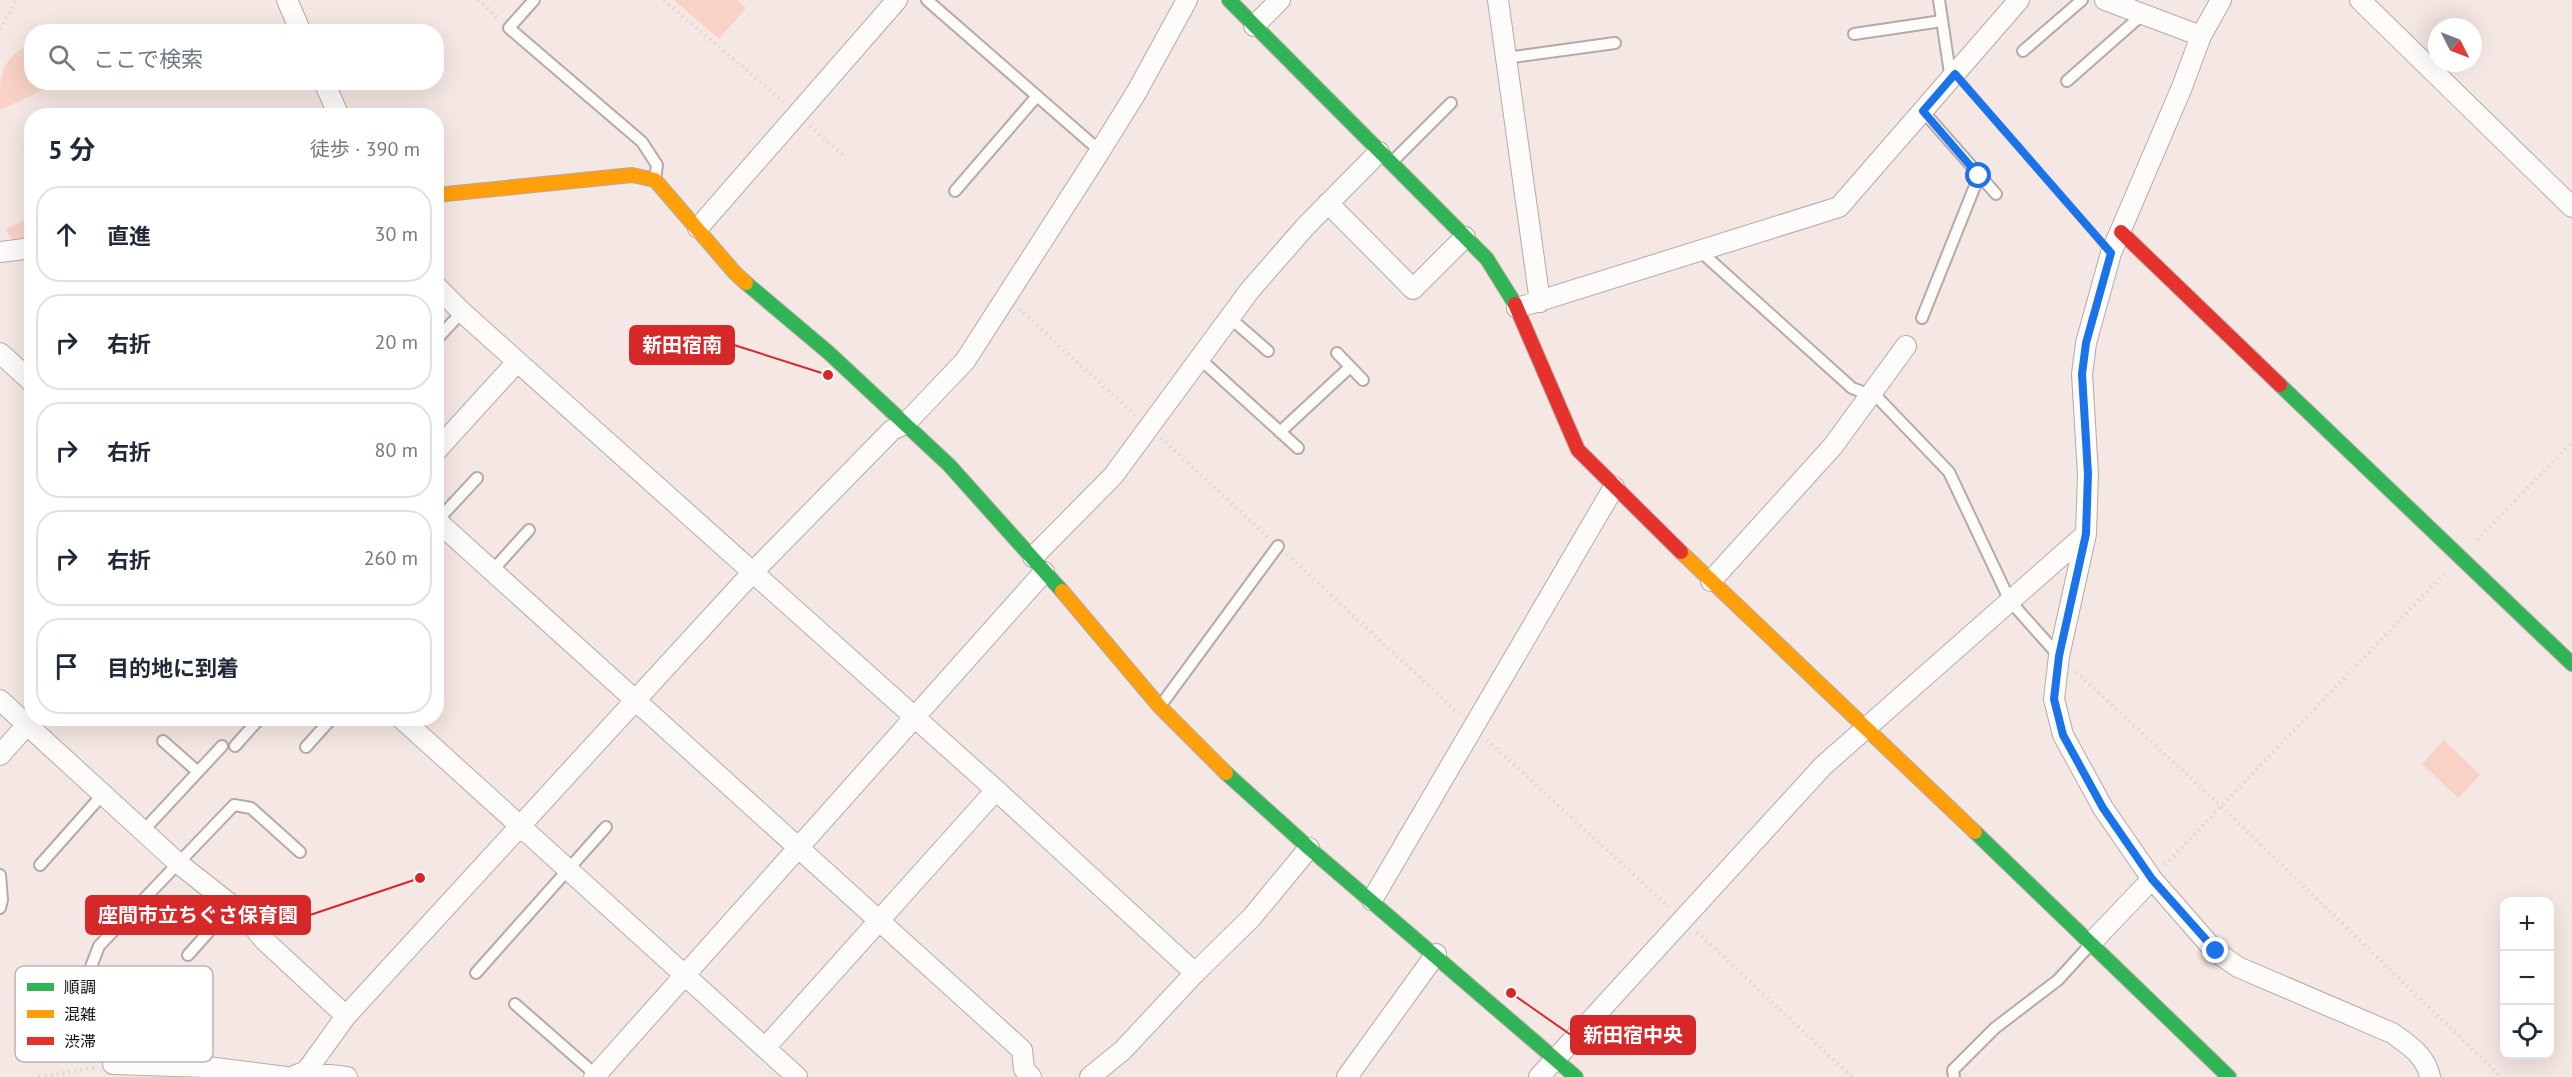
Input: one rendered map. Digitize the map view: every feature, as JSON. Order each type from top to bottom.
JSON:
[{"type":"street","points":[[287,0],[298,24]]},
{"type":"street","points":[[698,228],[897,0]]},
{"type":"street","points":[[295,1076],[346,1016],[752,573],[892,430],[905,424],[965,361],[1136,93],[1187,0]]},
{"type":"street","points":[[1229,0],[1487,259],[1517,308],[1578,450],[1711,581],[2229,1077]]},
{"type":"street","points":[[1254,26],[1280,0]]},
{"type":"street","points":[[1498,0],[1540,302]]},
{"type":"street","points":[[1517,308],[1839,207],[2019,0]]},
{"type":"street","points":[[2105,0],[2201,36]]},
{"type":"street","points":[[2221,0],[2201,36],[2182,87],[2111,253],[2086,343],[2082,374],[2088,474],[2086,534],[2059,656],[2054,699],[2063,735],[2103,808],[2152,879],[2216,951],[2238,968],[2392,1033],[2414,1048],[2428,1065],[2430,1077]]},
{"type":"street","points":[[2360,0],[2572,207]]},
{"type":"street","points":[[328,90],[335,108]]},
{"type":"street","points":[[595,1076],[915,717],[1113,476],[1250,290],[1328,203],[1385,157]]},
{"type":"street","points":[[444,194],[603,177],[632,176],[655,180],[735,273],[829,353],[949,465],[1039,564],[1160,707],[1204,754],[1309,848],[1436,954],[1576,1077]]},
{"type":"street","points":[[1328,203],[1413,290],[1466,237]]},
{"type":"street","points":[[2121,232],[2572,664]]},
{"type":"street","points":[[0,252],[24,249]]},
{"type":"street","points":[[444,294],[996,790],[1195,973]]},
{"type":"street","points":[[1711,581],[1833,446],[1906,346]]},
{"type":"street","points":[[2,357],[24,375]]},
{"type":"street","points":[[444,442],[517,362]]},
{"type":"street","points":[[1372,900],[1614,487]]},
{"type":"street","points":[[444,527],[1022,1050],[1024,1069],[1031,1077]]},
{"type":"street","points":[[1539,1077],[1684,921],[1823,766],[2086,534]]},
{"type":"street","points":[[0,700],[24,718]]},
{"type":"street","points":[[0,755],[26,726]]},
{"type":"street","points":[[34,726],[178,863],[244,915],[264,940],[346,1016]]},
{"type":"street","points":[[410,726],[797,1077]]},
{"type":"street","points":[[765,1048],[996,790]]},
{"type":"street","points":[[1090,1077],[1123,1050],[1252,916],[1309,848]]},
{"type":"street","points":[[2091,943],[2152,879]]},
{"type":"street","points":[[1347,1077],[1436,954]]},
{"type":"street","points":[[113,1064],[207,1067],[295,1076],[347,1077]]},
{"type":"lane","points":[[534,0],[509,28],[642,142],[657,165],[655,180]]},
{"type":"lane","points":[[927,0],[1100,151]]},
{"type":"lane","points":[[1939,0],[1953,77]]},
{"type":"lane","points":[[2023,51],[2082,0]]},
{"type":"lane","points":[[2067,81],[2143,14]]},
{"type":"lane","points":[[1854,34],[1942,21]]},
{"type":"lane","points":[[1506,58],[1616,43]]},
{"type":"lane","points":[[955,191],[1037,96]]},
{"type":"lane","points":[[1385,157],[1451,103]]},
{"type":"lane","points":[[1923,111],[1996,194]]},
{"type":"lane","points":[[1922,318],[1979,176]]},
{"type":"lane","points":[[1700,251],[1852,388],[1878,398],[1949,472],[2010,601],[2059,656]]},
{"type":"lane","points":[[444,331],[462,312]]},
{"type":"lane","points":[[1230,318],[1268,351]]},
{"type":"lane","points":[[1336,352],[1363,380]]},
{"type":"lane","points":[[1200,359],[1298,448]]},
{"type":"lane","points":[[1280,432],[1350,367]]},
{"type":"lane","points":[[444,513],[477,478]]},
{"type":"lane","points":[[492,571],[529,530]]},
{"type":"lane","points":[[1160,707],[1278,546]]},
{"type":"lane","points":[[235,746],[253,726]]},
{"type":"lane","points":[[306,747],[325,726]]},
{"type":"lane","points":[[164,741],[198,771]]},
{"type":"lane","points":[[143,831],[222,746]]},
{"type":"lane","points":[[40,865],[103,794]]},
{"type":"lane","points":[[91,966],[99,946],[234,806],[251,808],[300,852]]},
{"type":"lane","points":[[476,974],[606,827]]},
{"type":"lane","points":[[0,875],[2,900],[0,908]]},
{"type":"lane","points":[[188,955],[231,907]]},
{"type":"lane","points":[[1954,1077],[1953,1070],[1995,1028],[2058,980],[2091,943]]},
{"type":"lane","points":[[515,1004],[595,1076]]},
{"type":"path","points":[[0,29],[16,0]]},
{"type":"path","points":[[478,0],[509,28]]},
{"type":"path","points":[[664,0],[844,156]]},
{"type":"path","points":[[1953,77],[2111,253]]},
{"type":"path","points":[[1007,297],[1852,1077]]},
{"type":"path","points":[[2152,879],[2572,442]]},
{"type":"path","points":[[2059,656],[2221,806],[2501,1077]]},
{"type":"path","points":[[39,1077],[113,1064]]},
{"type":"shaded area","points":[[674,0],[737,0],[746,8],[719,39]]},
{"type":"shaded area","points":[[24,48],[24,90],[44,90],[0,110],[0,86],[4,69],[13,56]]},
{"type":"shaded area","points":[[24,220],[24,238],[12,240],[6,229]]},
{"type":"shaded area","points":[[2444,740],[2480,775],[2458,798],[2422,764]]},
{"type":"traffic: fast","points":[[1229,0],[1487,259],[1515,304]]},
{"type":"traffic: fast","points":[[746,283],[829,353],[949,465],[1062,591]]},
{"type":"traffic: fast","points":[[2280,385],[2572,664]]},
{"type":"traffic: fast","points":[[1226,773],[1309,848],[1576,1077]]},
{"type":"traffic: fast","points":[[1975,832],[2229,1077]]},
{"type":"traffic: slow","points":[[444,194],[632,175],[655,180],[746,283]]},
{"type":"traffic: slow","points":[[1681,552],[1975,832]]},
{"type":"traffic: slow","points":[[1062,591],[1160,707],[1226,773]]},
{"type":"traffic: jam","points":[[2121,232],[2280,385]]},
{"type":"traffic: jam","points":[[1515,304],[1578,450],[1681,552]]},
{"type":"place","name":"新田宿南","points":[[828,375]]},
{"type":"place","name":"座間市立ちぐさ保育園","points":[[420,878]]},
{"type":"place","name":"新田宿中央","points":[[1511,993]]},
{"type":"route","points":[[1979,176],[1923,111],[1955,74],[2111,253],[2086,343],[2082,374],[2088,474],[2086,534],[2059,656],[2054,699],[2063,735],[2103,808],[2152,879],[2216,951]]}]
